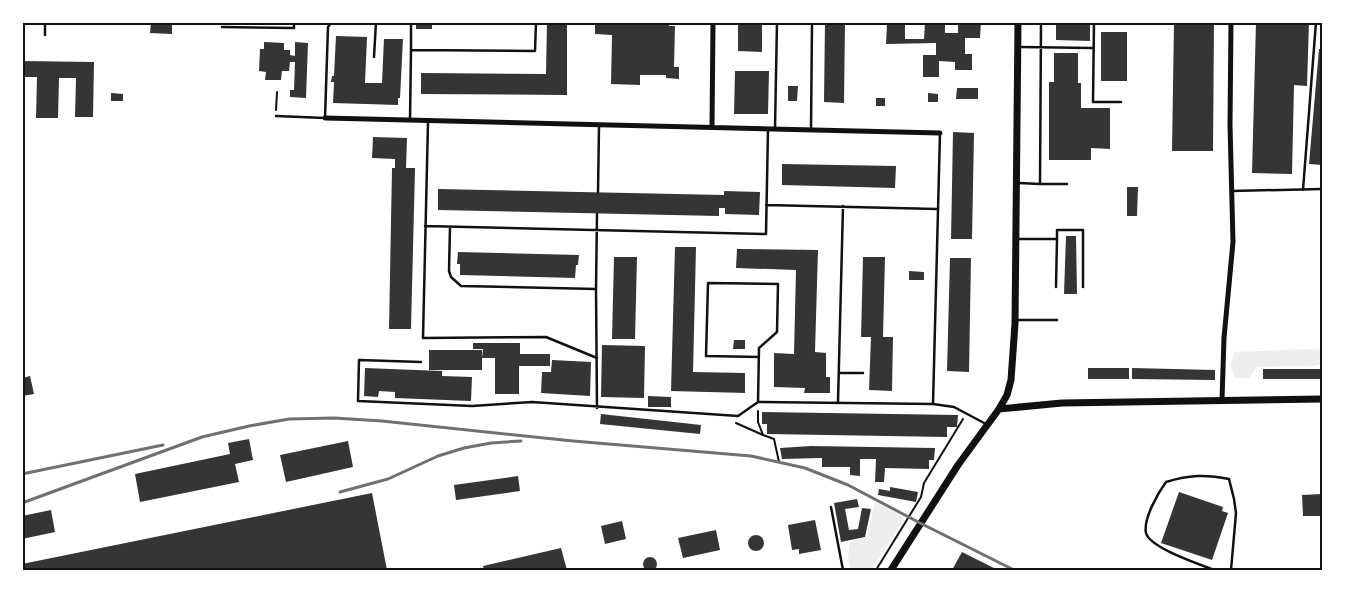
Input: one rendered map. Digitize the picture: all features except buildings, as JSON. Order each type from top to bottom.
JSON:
[{"type":"main road","points":[[891,570],[952,474],[999,409],[1007,395],[1011,380],[1015,320],[1018,22]]},
{"type":"main road","points":[[999,409],[1062,403],[1322,399]]},
{"type":"street","points":[[712,127],[713,22]]},
{"type":"street","points":[[1222,400],[1224,338],[1234,242],[1230,125],[1231,22]]},
{"type":"street","points":[[325,118],[940,133]]},
{"type":"lane","points":[[45,22],[45,35]]},
{"type":"lane","points":[[100,22],[115,22]]},
{"type":"lane","points":[[250,22],[250,27]]},
{"type":"lane","points":[[222,27],[294,28],[294,22]]},
{"type":"lane","points":[[276,116],[325,118],[328,27],[332,22]]},
{"type":"lane","points":[[374,57],[376,22]]},
{"type":"lane","points":[[410,120],[411,22]]},
{"type":"lane","points":[[410,50],[535,51],[536,22]]},
{"type":"lane","points":[[775,129],[777,22]]},
{"type":"lane","points":[[811,130],[812,22]]},
{"type":"lane","points":[[1040,184],[1041,22]]},
{"type":"lane","points":[[1094,22],[1093,102],[1121,102]]},
{"type":"lane","points":[[1303,190],[1316,22]]},
{"type":"lane","points":[[1018,47],[1094,48]]},
{"type":"lane","points":[[428,120],[423,338],[546,337],[597,358]]},
{"type":"lane","points":[[598,192],[600,124]]},
{"type":"lane","points":[[425,226],[766,234],[768,128]]},
{"type":"lane","points":[[933,404],[940,133]]},
{"type":"lane","points":[[1017,184],[1067,184]]},
{"type":"lane","points":[[1232,191],[1322,190]]},
{"type":"lane","points":[[766,205],[938,209]]},
{"type":"lane","points":[[838,403],[843,206]]},
{"type":"lane","points":[[597,214],[597,408]]},
{"type":"lane","points":[[450,227],[449,270],[451,277],[461,286],[596,289]]},
{"type":"lane","points":[[1056,286],[1057,230],[1084,230],[1083,287]]},
{"type":"lane","points":[[1016,239],[1057,239]]},
{"type":"lane","points":[[758,402],[759,357],[759,348],[777,332],[778,284],[708,283],[706,356],[759,357]]},
{"type":"lane","points":[[1015,320],[1057,320]]},
{"type":"lane","points":[[422,362],[360,360],[358,401],[472,406],[532,402],[597,408],[738,416],[758,402],[933,404],[954,407],[967,412],[987,424]]},
{"type":"lane","points":[[839,373],[862,373]]},
{"type":"lane","points":[[1214,570],[1160,547],[1152,542],[1146,532],[1148,517],[1155,498],[1166,482],[1183,477],[1209,475],[1229,479],[1236,513],[1231,570]]},
{"type":"lane","points":[[831,506],[843,570]]},
{"type":"path","points":[[276,116],[277,92]]},
{"type":"path","points":[[758,402],[758,422],[764,435]]},
{"type":"path","points":[[876,570],[921,497],[924,483],[967,412]]},
{"type":"path","points":[[731,422],[774,439],[779,462]]},
{"type":"shaded area","points":[[1322,350],[1322,364],[1312,366],[1257,367],[1249,378],[1235,378],[1230,365],[1235,352]]},
{"type":"shaded area","points":[[875,502],[905,518],[871,570],[850,570],[848,557],[850,542],[867,537]]},
{"type":"railway","points":[[22,503],[202,437],[249,426],[289,419],[334,418],[382,421],[573,441],[751,456],[805,468],[848,485],[1014,570]]},
{"type":"railway","points":[[340,492],[388,479],[438,456],[464,448],[491,443],[521,441]]},
{"type":"railway","points":[[22,474],[163,445]]}]
